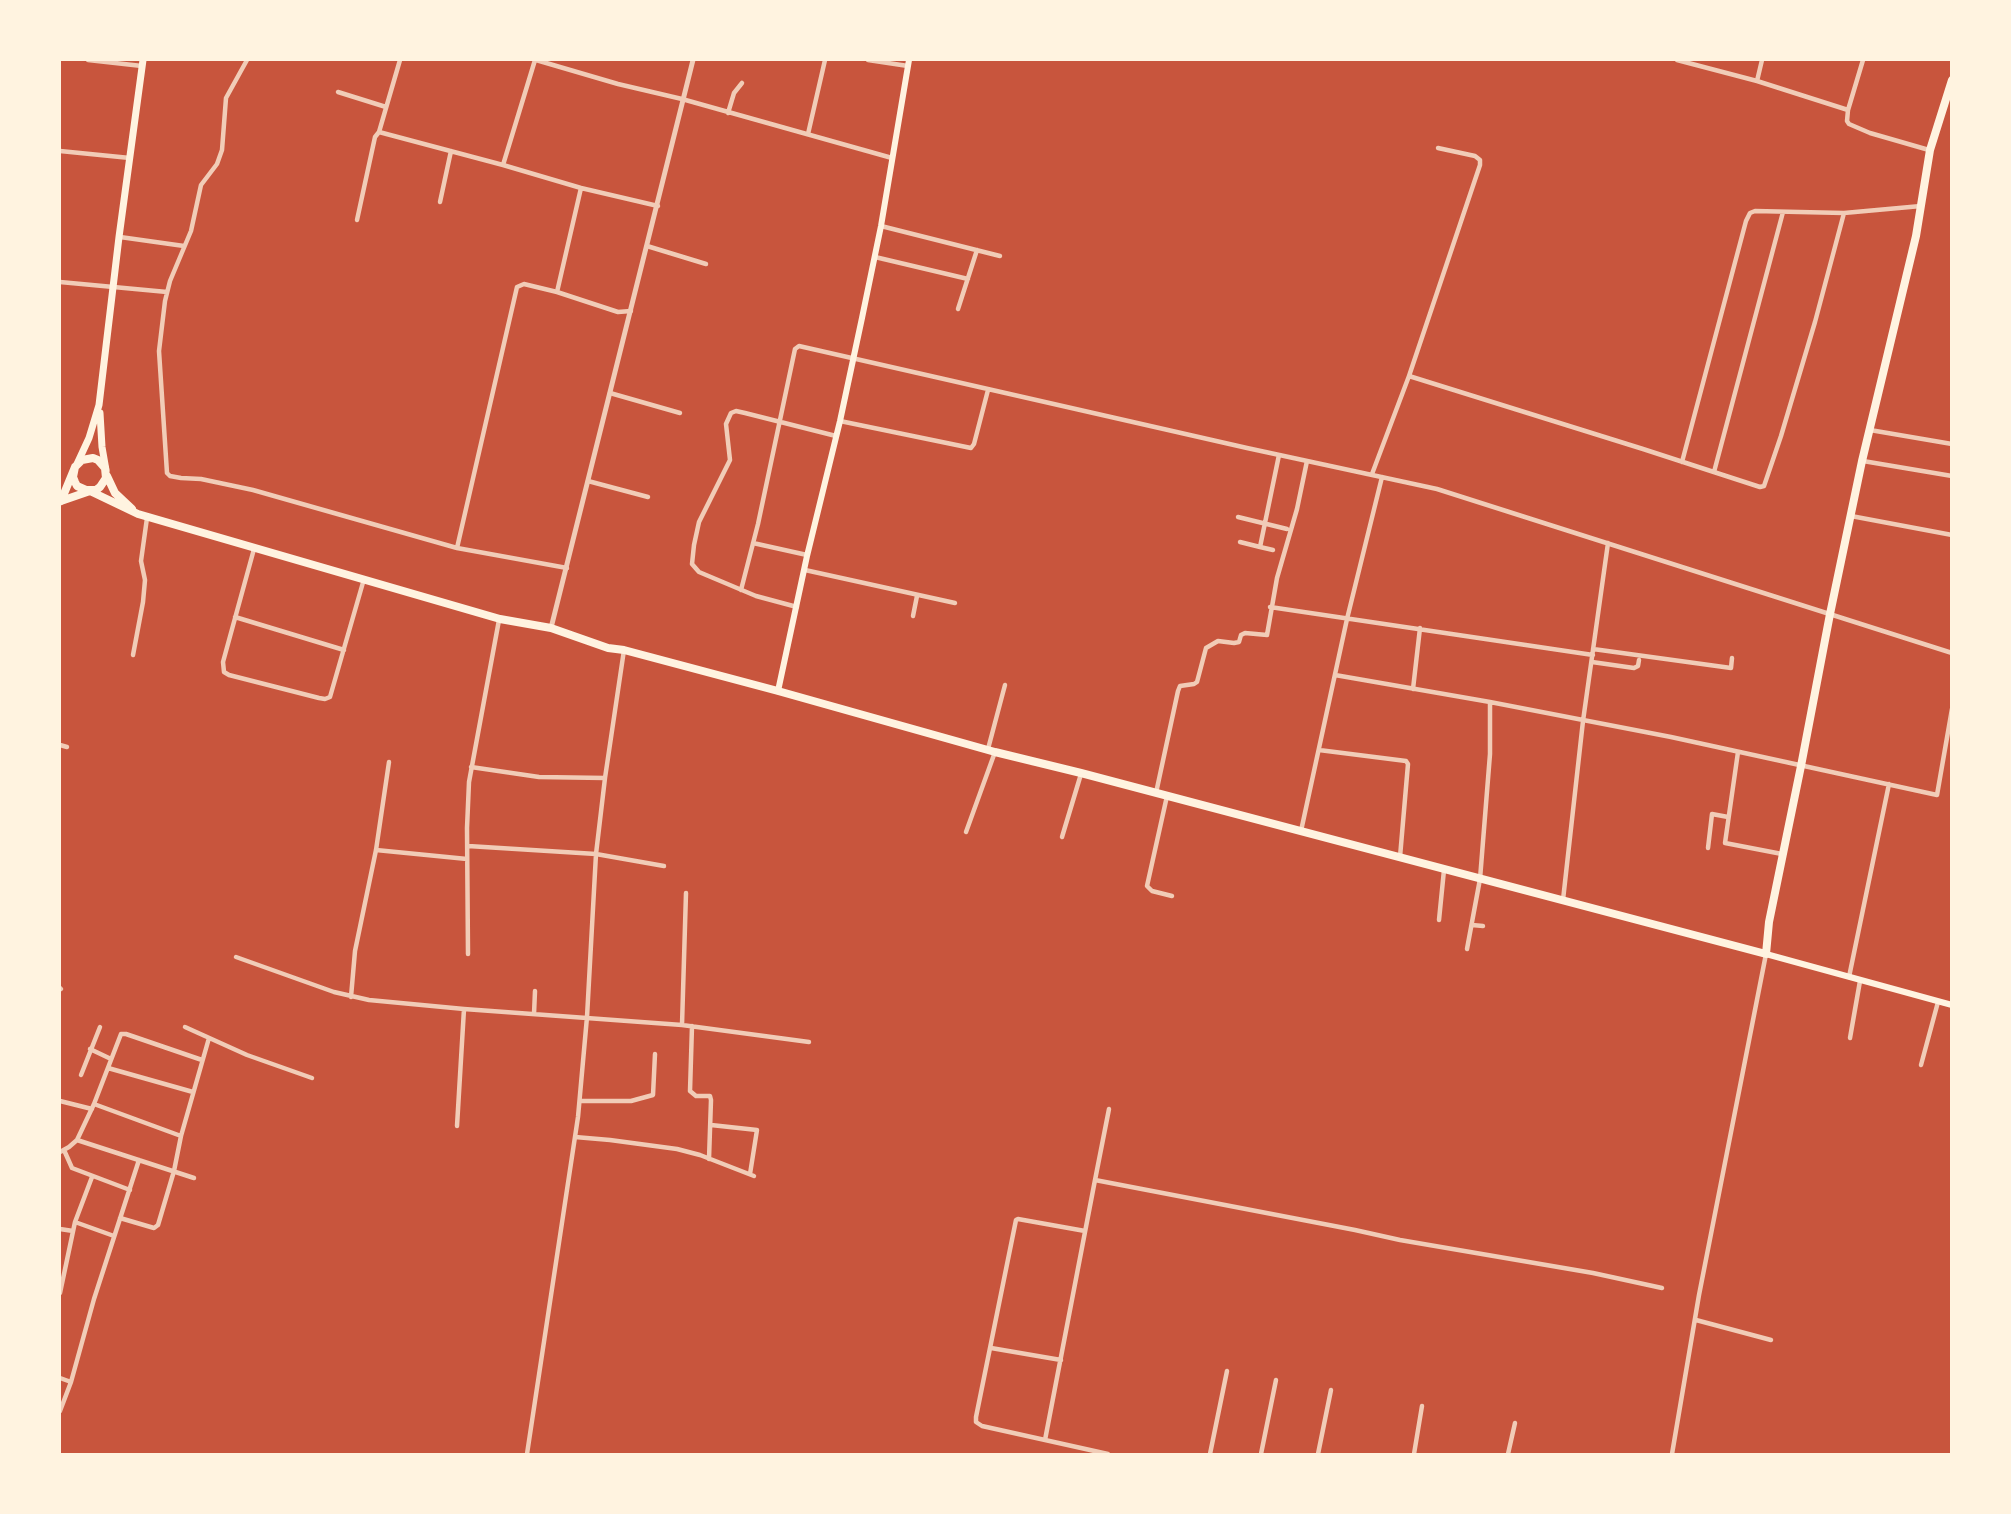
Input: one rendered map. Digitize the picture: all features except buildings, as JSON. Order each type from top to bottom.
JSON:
[{"type":"highway","points":[[75,467],[73,477],[81,489],[138,514],[254,549],[364,578],[500,619],[551,628],[610,648],[778,691],[991,751],[1766,954],[1769,922],[1862,461],[1922,206],[1930,150],[1951,80]]},
{"type":"highway","points":[[60,501],[75,467],[82,460],[93,458],[102,463],[115,493],[138,514]]},
{"type":"highway","points":[[60,501],[100,487],[106,473]]},
{"type":"main road","points":[[75,467],[85,449],[99,405],[143,63]]},
{"type":"main road","points":[[778,691],[854,359],[881,226],[909,63]]},
{"type":"main road","points":[[99,405],[106,473]]},
{"type":"main road","points":[[1766,954],[1951,1005]]},
{"type":"street","points":[[88,60],[143,63]]},
{"type":"street","points":[[247,60],[226,98],[222,150],[217,164],[201,185],[191,231],[181,246],[167,292],[159,351],[166,468],[170,476],[201,479],[253,490],[457,548],[567,568]]},
{"type":"street","points":[[357,220],[375,137],[379,132],[400,60]]},
{"type":"street","points":[[503,165],[535,60],[892,158]]},
{"type":"street","points":[[551,628],[693,60]]},
{"type":"street","points":[[808,134],[825,60]]},
{"type":"street","points":[[870,60],[909,63]]},
{"type":"street","points":[[1677,60],[1757,81],[1848,110]]},
{"type":"street","points":[[1757,81],[1762,60]]},
{"type":"street","points":[[1863,60],[1847,121],[1854,128],[1930,150]]},
{"type":"street","points":[[728,113],[734,93],[742,83]]},
{"type":"street","points":[[338,92],[386,107]]},
{"type":"street","points":[[379,132],[580,188],[658,206]]},
{"type":"street","points":[[1371,474],[1409,376],[1480,165],[1480,160],[1475,156],[1438,148]]},
{"type":"street","points":[[60,150],[131,158]]},
{"type":"street","points":[[440,202],[451,151]]},
{"type":"street","points":[[557,292],[580,188]]},
{"type":"street","points":[[1682,462],[1750,213],[1844,213],[1922,206]]},
{"type":"street","points":[[1714,472],[1783,212]]},
{"type":"street","points":[[1409,376],[1760,487],[1765,484],[1815,322],[1844,213]]},
{"type":"street","points":[[881,226],[1000,256]]},
{"type":"street","points":[[119,237],[181,246]]},
{"type":"street","points":[[647,246],[706,264]]},
{"type":"street","points":[[958,309],[977,250]]},
{"type":"street","points":[[875,257],[968,279]]},
{"type":"street","points":[[60,282],[167,292]]},
{"type":"street","points":[[457,548],[517,287],[524,284],[618,312],[631,311]]},
{"type":"street","points":[[741,590],[795,348],[799,346],[1437,489],[1951,653]]},
{"type":"street","points":[[840,421],[971,448],[988,390]]},
{"type":"street","points":[[609,392],[680,413]]},
{"type":"street","points":[[797,607],[756,596],[694,569],[694,545],[699,522],[730,460],[726,425],[731,413],[736,411],[836,436]]},
{"type":"street","points":[[1870,430],[1951,444]]},
{"type":"street","points":[[1260,548],[1279,455]]},
{"type":"street","points":[[1156,793],[1180,686],[1197,682],[1206,648],[1218,641],[1239,642],[1241,635],[1245,633],[1266,635],[1270,607],[1307,461]]},
{"type":"street","points":[[1862,461],[1951,476]]},
{"type":"street","points":[[1301,831],[1347,619],[1382,477]]},
{"type":"street","points":[[588,481],[648,497]]},
{"type":"street","points":[[1851,516],[1951,535]]},
{"type":"street","points":[[133,655],[143,602],[145,580],[141,561],[148,517]]},
{"type":"street","points":[[1238,517],[1287,529]]},
{"type":"street","points":[[1240,542],[1273,550]]},
{"type":"street","points":[[753,543],[807,556]]},
{"type":"street","points":[[1563,901],[1583,721],[1608,543]]},
{"type":"street","points":[[254,549],[223,662],[229,675],[325,699],[330,697],[364,578]]},
{"type":"street","points":[[805,570],[955,603]]},
{"type":"street","points":[[912,616],[917,596]]},
{"type":"street","points":[[1270,607],[1593,652],[1731,668],[1732,658]]},
{"type":"street","points":[[235,617],[344,650]]},
{"type":"street","points":[[468,954],[467,859],[471,767],[500,619]]},
{"type":"street","points":[[1413,689],[1420,628]]},
{"type":"street","points":[[527,1454],[580,1101],[596,853],[624,650]]},
{"type":"street","points":[[1592,662],[1634,668],[1638,666],[1639,660]]},
{"type":"street","points":[[1335,675],[1671,737],[1939,795],[1951,709]]},
{"type":"street","points":[[966,832],[991,751],[1005,685]]},
{"type":"street","points":[[1467,949],[1480,879],[1490,754],[1490,702]]},
{"type":"street","points":[[60,745],[67,747]]},
{"type":"street","points":[[1319,750],[1406,761],[1408,768],[1400,857]]},
{"type":"street","points":[[1738,752],[1725,842],[1783,855]]},
{"type":"street","points":[[351,997],[355,951],[376,849],[389,762]]},
{"type":"street","points":[[471,767],[539,777],[605,778]]},
{"type":"street","points":[[1062,837],[1081,773]]},
{"type":"street","points":[[1850,1038],[1854,979],[1889,784]]},
{"type":"street","points":[[1167,796],[1147,887],[1149,890],[1172,895]]},
{"type":"street","points":[[1708,848],[1712,814],[1728,817]]},
{"type":"street","points":[[468,846],[596,853],[664,866]]},
{"type":"street","points":[[376,849],[467,859]]},
{"type":"street","points":[[1439,920],[1444,870]]},
{"type":"street","points":[[682,1025],[686,893]]},
{"type":"street","points":[[1472,925],[1483,926]]},
{"type":"street","points":[[1672,1454],[1766,954]]},
{"type":"street","points":[[236,957],[351,997],[369,1000],[682,1025],[809,1042]]},
{"type":"street","points":[[534,1014],[535,991]]},
{"type":"street","points":[[1921,1065],[1938,1002]]},
{"type":"street","points":[[457,1126],[464,1009]]},
{"type":"street","points":[[692,1026],[690,1091],[696,1096],[710,1096],[712,1100],[709,1159]]},
{"type":"street","points":[[81,1075],[100,1027]]},
{"type":"street","points":[[185,1027],[247,1055],[313,1078]]},
{"type":"street","points":[[130,1190],[72,1168],[62,1151],[77,1140],[120,1036],[123,1034],[202,1060]]},
{"type":"street","points":[[120,1218],[157,1227],[209,1038]]},
{"type":"street","points":[[90,1049],[111,1059]]},
{"type":"street","points":[[580,1101],[631,1101],[653,1095],[655,1054]]},
{"type":"street","points":[[108,1068],[193,1092]]},
{"type":"street","points":[[60,1101],[93,1106],[181,1136]]},
{"type":"street","points":[[1045,1440],[1109,1110]]},
{"type":"street","points":[[575,1138],[610,1140],[677,1150],[752,1175],[757,1130],[711,1125]]},
{"type":"street","points":[[77,1140],[194,1178]]},
{"type":"street","points":[[60,1411],[139,1160]]},
{"type":"street","points":[[60,1293],[75,1222],[92,1177]]},
{"type":"street","points":[[1095,1180],[1662,1288]]},
{"type":"street","points":[[1085,1231],[1016,1220],[976,1422],[982,1426],[1108,1454]]},
{"type":"street","points":[[75,1222],[114,1236]]},
{"type":"street","points":[[60,1228],[73,1231]]},
{"type":"street","points":[[1696,1320],[1771,1340]]},
{"type":"street","points":[[991,1348],[1061,1360]]},
{"type":"street","points":[[1210,1454],[1227,1371]]},
{"type":"street","points":[[60,1378],[71,1382]]},
{"type":"street","points":[[1261,1454],[1276,1380]]},
{"type":"street","points":[[1318,1454],[1331,1390]]},
{"type":"street","points":[[1414,1454],[1422,1406]]},
{"type":"street","points":[[1508,1454],[1515,1423]]}]
